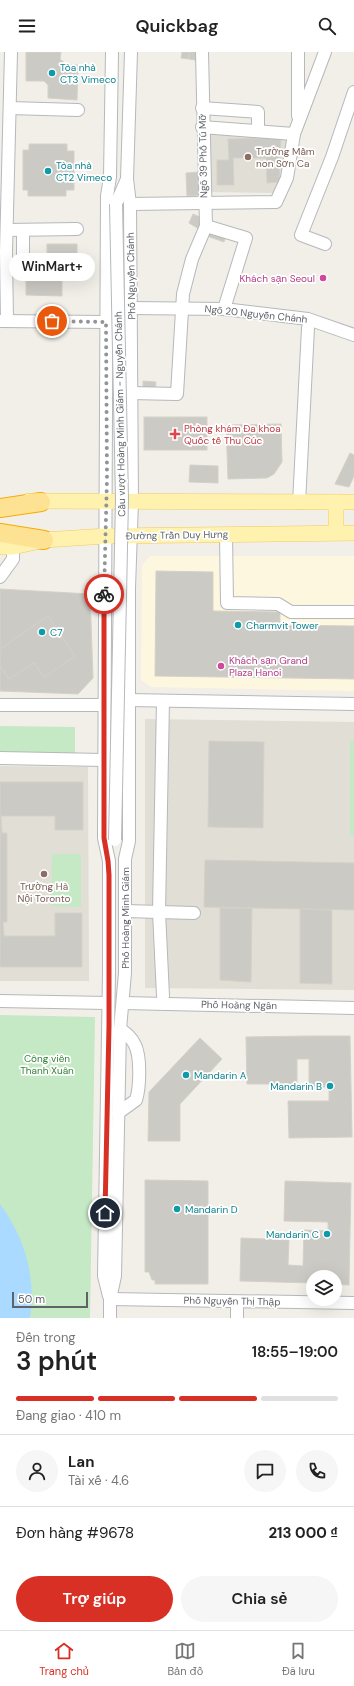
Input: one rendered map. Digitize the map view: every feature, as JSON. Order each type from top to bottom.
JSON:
[{"type":"highway","points":[[0,508],[41,502]]},
{"type":"highway","points":[[0,533],[44,540]]},
{"type":"main road","points":[[0,500],[41,502],[354,502]]},
{"type":"main road","points":[[336,502],[336,532]]},
{"type":"main road","name":"Đường Trần Duy Hưng","points":[[7,547],[44,540],[106,536],[336,532],[354,533]]},
{"type":"street","points":[[11,52],[10,108],[4,192],[7,230],[3,252],[4,321],[106,322]]},
{"type":"street","points":[[106,501],[107,196],[110,177],[112,52]]},
{"type":"street","name":"Phố Nguyễn Chánh","points":[[131,52],[127,179],[130,204],[131,536]]},
{"type":"street","name":"Ngõ 39 Phố Tú Mỡ","points":[[202,52],[202,127],[206,226]]},
{"type":"street","points":[[130,204],[276,202],[287,178],[296,129],[298,52]]},
{"type":"street","points":[[296,129],[325,52]]},
{"type":"street","points":[[325,244],[301,235],[332,157],[354,92]]},
{"type":"street","points":[[10,108],[78,110]]},
{"type":"street","name":"Ngõ 39 Phố Tú Mỡ","points":[[202,108],[258,112],[258,131]]},
{"type":"street","points":[[202,127],[258,131],[296,129]]},
{"type":"street","name":"Cầu vượt Hoàng Minh Giám - Nguyễn Chánh","points":[[108,861],[115,840],[122,499],[116,204],[110,177]]},
{"type":"street","name":"Cầu vượt Hoàng Minh Giám - Nguyễn Chánh","points":[[116,204],[127,179]]},
{"type":"street","points":[[131,393],[177,394],[183,294],[192,259],[206,226],[246,238],[224,308]]},
{"type":"street","points":[[7,230],[77,229]]},
{"type":"street","points":[[23,230],[23,262]]},
{"type":"street","name":"Ngõ 20 Nguyễn Chánh","points":[[131,308],[224,308],[308,318],[354,335]]},
{"type":"street","points":[[299,503],[308,328]]},
{"type":"street","points":[[107,437],[115,451],[119,453],[128,451],[131,444]]},
{"type":"street","name":"Phố Hoàng Minh Giám","points":[[106,501],[104,583],[104,838],[108,861],[107,1003],[109,1026],[104,1276],[110,1299]]},
{"type":"street","points":[[226,534],[227,604],[278,604],[291,612],[354,612]]},
{"type":"street","name":"Phố Hoàng Minh Giám","points":[[110,1318],[110,1299],[115,1276],[120,1029],[123,1003],[126,911],[125,859],[129,841],[129,588],[131,536]]},
{"type":"street","points":[[0,578],[12,559],[7,547]]},
{"type":"street","points":[[104,583],[107,575],[112,572],[119,572],[125,578],[129,588]]},
{"type":"street","points":[[129,700],[354,704]]},
{"type":"street","points":[[163,701],[159,912],[163,996]]},
{"type":"street","points":[[0,705],[104,705]]},
{"type":"street","points":[[0,758],[104,760]]},
{"type":"street","name":"Cầu vượt Hoàng Minh Giám - Nguyễn Chánh","points":[[115,840],[125,859]]},
{"type":"street","points":[[126,911],[194,913]]},
{"type":"street","points":[[0,1001],[107,1003]]},
{"type":"street","name":"Phố Hoàng Ngân","points":[[123,1003],[354,1008]]},
{"type":"street","points":[[118,1113],[136,1100],[139,1088],[136,1046],[130,1036],[120,1029]]},
{"type":"street","name":"Phố Nguyễn Thị Thập","points":[[110,1299],[354,1303]]},
{"type":"street","points":[[237,1302],[237,1318]]},
{"type":"shaded area","name":"Trường Mầm non Sơn Ca","points":[[207,131],[290,135],[285,179],[277,193],[209,192]]},
{"type":"shaded area","points":[[150,556],[354,556],[354,691],[151,687],[141,680],[142,565]]},
{"type":"shaded area","points":[[145,719],[354,722],[354,990],[145,988]]},
{"type":"shaded area","name":"Trường Hà Nội Toronto","points":[[0,766],[88,767],[89,981],[0,981]]},
{"type":"green space","points":[[0,726],[75,727],[75,756],[0,755]]},
{"type":"green space","points":[[350,740],[354,741],[354,836],[350,836]]},
{"type":"green space","points":[[52,854],[81,854],[81,907],[51,906]]},
{"type":"green space","name":"Công viên Thanh Xuân","points":[[0,1015],[95,1017],[90,1318],[0,1318]]},
{"type":"water","points":[[0,1204],[16,1230],[27,1258],[31,1287],[30,1318],[0,1318]]},
{"type":"building","name":"Tòa nhà CT3 Vimeco","points":[[26,52],[61,52],[60,59],[67,65],[78,65],[77,100],[48,98],[48,85],[44,81],[26,81]]},
{"type":"building","points":[[182,52],[189,52],[189,59],[181,58]]},
{"type":"building","points":[[189,52],[200,52],[200,61],[189,59]]},
{"type":"building","points":[[281,138],[279,182],[267,183],[266,158],[233,158],[234,185],[217,185],[217,160],[229,160],[228,139]]},
{"type":"building","name":"Tòa nhà CT2 Vimeco","points":[[29,144],[67,144],[67,151],[74,151],[74,190],[66,190],[66,196],[28,196],[28,190],[23,190],[23,150],[29,150]]},
{"type":"building","points":[[199,172],[200,195],[187,196],[186,173]]},
{"type":"building","points":[[193,214],[204,219],[199,229],[189,223]]},
{"type":"building","points":[[207,228],[226,235],[224,242],[204,235]]},
{"type":"building","points":[[47,244],[77,244],[77,276],[62,276],[62,296],[26,295],[26,261],[47,262]]},
{"type":"building","points":[[143,381],[156,382],[155,392],[143,391]]},
{"type":"building","name":"Phòng khám Đa khoa Quốc tế Thu Cúc","points":[[144,417],[207,417],[207,450],[144,450]]},
{"type":"building","points":[[281,424],[282,462],[274,474],[267,478],[228,479],[226,425]]},
{"type":"building","points":[[350,453],[354,455],[354,476],[349,487],[335,484]]},
{"type":"building","points":[[190,465],[218,466],[218,483],[189,482]]},
{"type":"building","name":"Charmvit Tower","points":[[156,571],[213,572],[213,611],[280,612],[280,625],[354,626],[354,679],[155,676]]},
{"type":"building","points":[[0,589],[90,594],[93,678],[78,694],[0,691]]},
{"type":"building","name":"C7","points":[[48,616],[75,656],[44,677],[34,663],[9,679],[0,666],[0,649]]},
{"type":"building","points":[[209,741],[264,742],[263,828],[208,827]]},
{"type":"building","points":[[0,782],[83,782],[83,830],[55,830],[55,816],[1,816],[2,833],[7,833],[7,922],[3,922],[4,936],[55,936],[55,913],[82,913],[82,967],[0,967]]},
{"type":"building","points":[[205,860],[354,863],[354,910],[204,907]]},
{"type":"building","points":[[220,908],[252,908],[251,982],[220,980]]},
{"type":"building","points":[[300,909],[332,910],[332,984],[300,983]]},
{"type":"building","name":"Mandarin B","points":[[350,1036],[352,1137],[289,1138],[288,1101],[329,1101],[329,1087],[309,1087],[309,1059],[297,1059],[297,1084],[247,1084],[246,1037]]},
{"type":"building","name":"Mandarin A","points":[[200,1038],[222,1059],[180,1104],[180,1141],[148,1141],[149,1092]]},
{"type":"building","name":"Mandarin D","points":[[145,1180],[208,1181],[208,1284],[155,1284],[155,1280],[152,1280],[149,1272],[145,1272]]},
{"type":"building","name":"Mandarin C","points":[[285,1181],[351,1183],[349,1285],[342,1284],[342,1270],[306,1270],[306,1283],[240,1281],[241,1238],[289,1240],[288,1265],[303,1266],[304,1230],[328,1231],[328,1222],[284,1221]]},
{"type":"way so far","points":[[52,321],[106,322],[107,478],[104,594]]},
{"type":"place","name":"Tòa nhà CT3 Vimeco","points":[[52,73]]},
{"type":"place","name":"Trường Mầm non Sơn Ca","points":[[248,157]]},
{"type":"place","name":"Tòa nhà CT2 Vimeco","points":[[48,171]]},
{"type":"place","name":"Khách sạn Seoul","points":[[323,278]]},
{"type":"place","name":"WinMart+","points":[[52,321]]},
{"type":"place","name":"Phòng khám Đa khoa Quốc tế Thu Cúc","points":[[175,434]]},
{"type":"place","name":"Charmvit Tower","points":[[238,625]]},
{"type":"place","name":"C7","points":[[42,632]]},
{"type":"place","name":"Khách sạn Grand Plaza Hanoi","points":[[221,666]]},
{"type":"place","name":"Trường Hà Nội Toronto","points":[[44,874]]},
{"type":"place","name":"Mandarin A","points":[[186,1075]]},
{"type":"place","name":"Mandarin B","points":[[330,1086]]},
{"type":"place","name":"Mandarin D","points":[[177,1209]]},
{"type":"place","name":"Mandarin C","points":[[327,1234]]},
{"type":"route","points":[[104,594],[104,838],[108,861],[109,959],[107,1003],[109,1026],[105,1213]]}]
